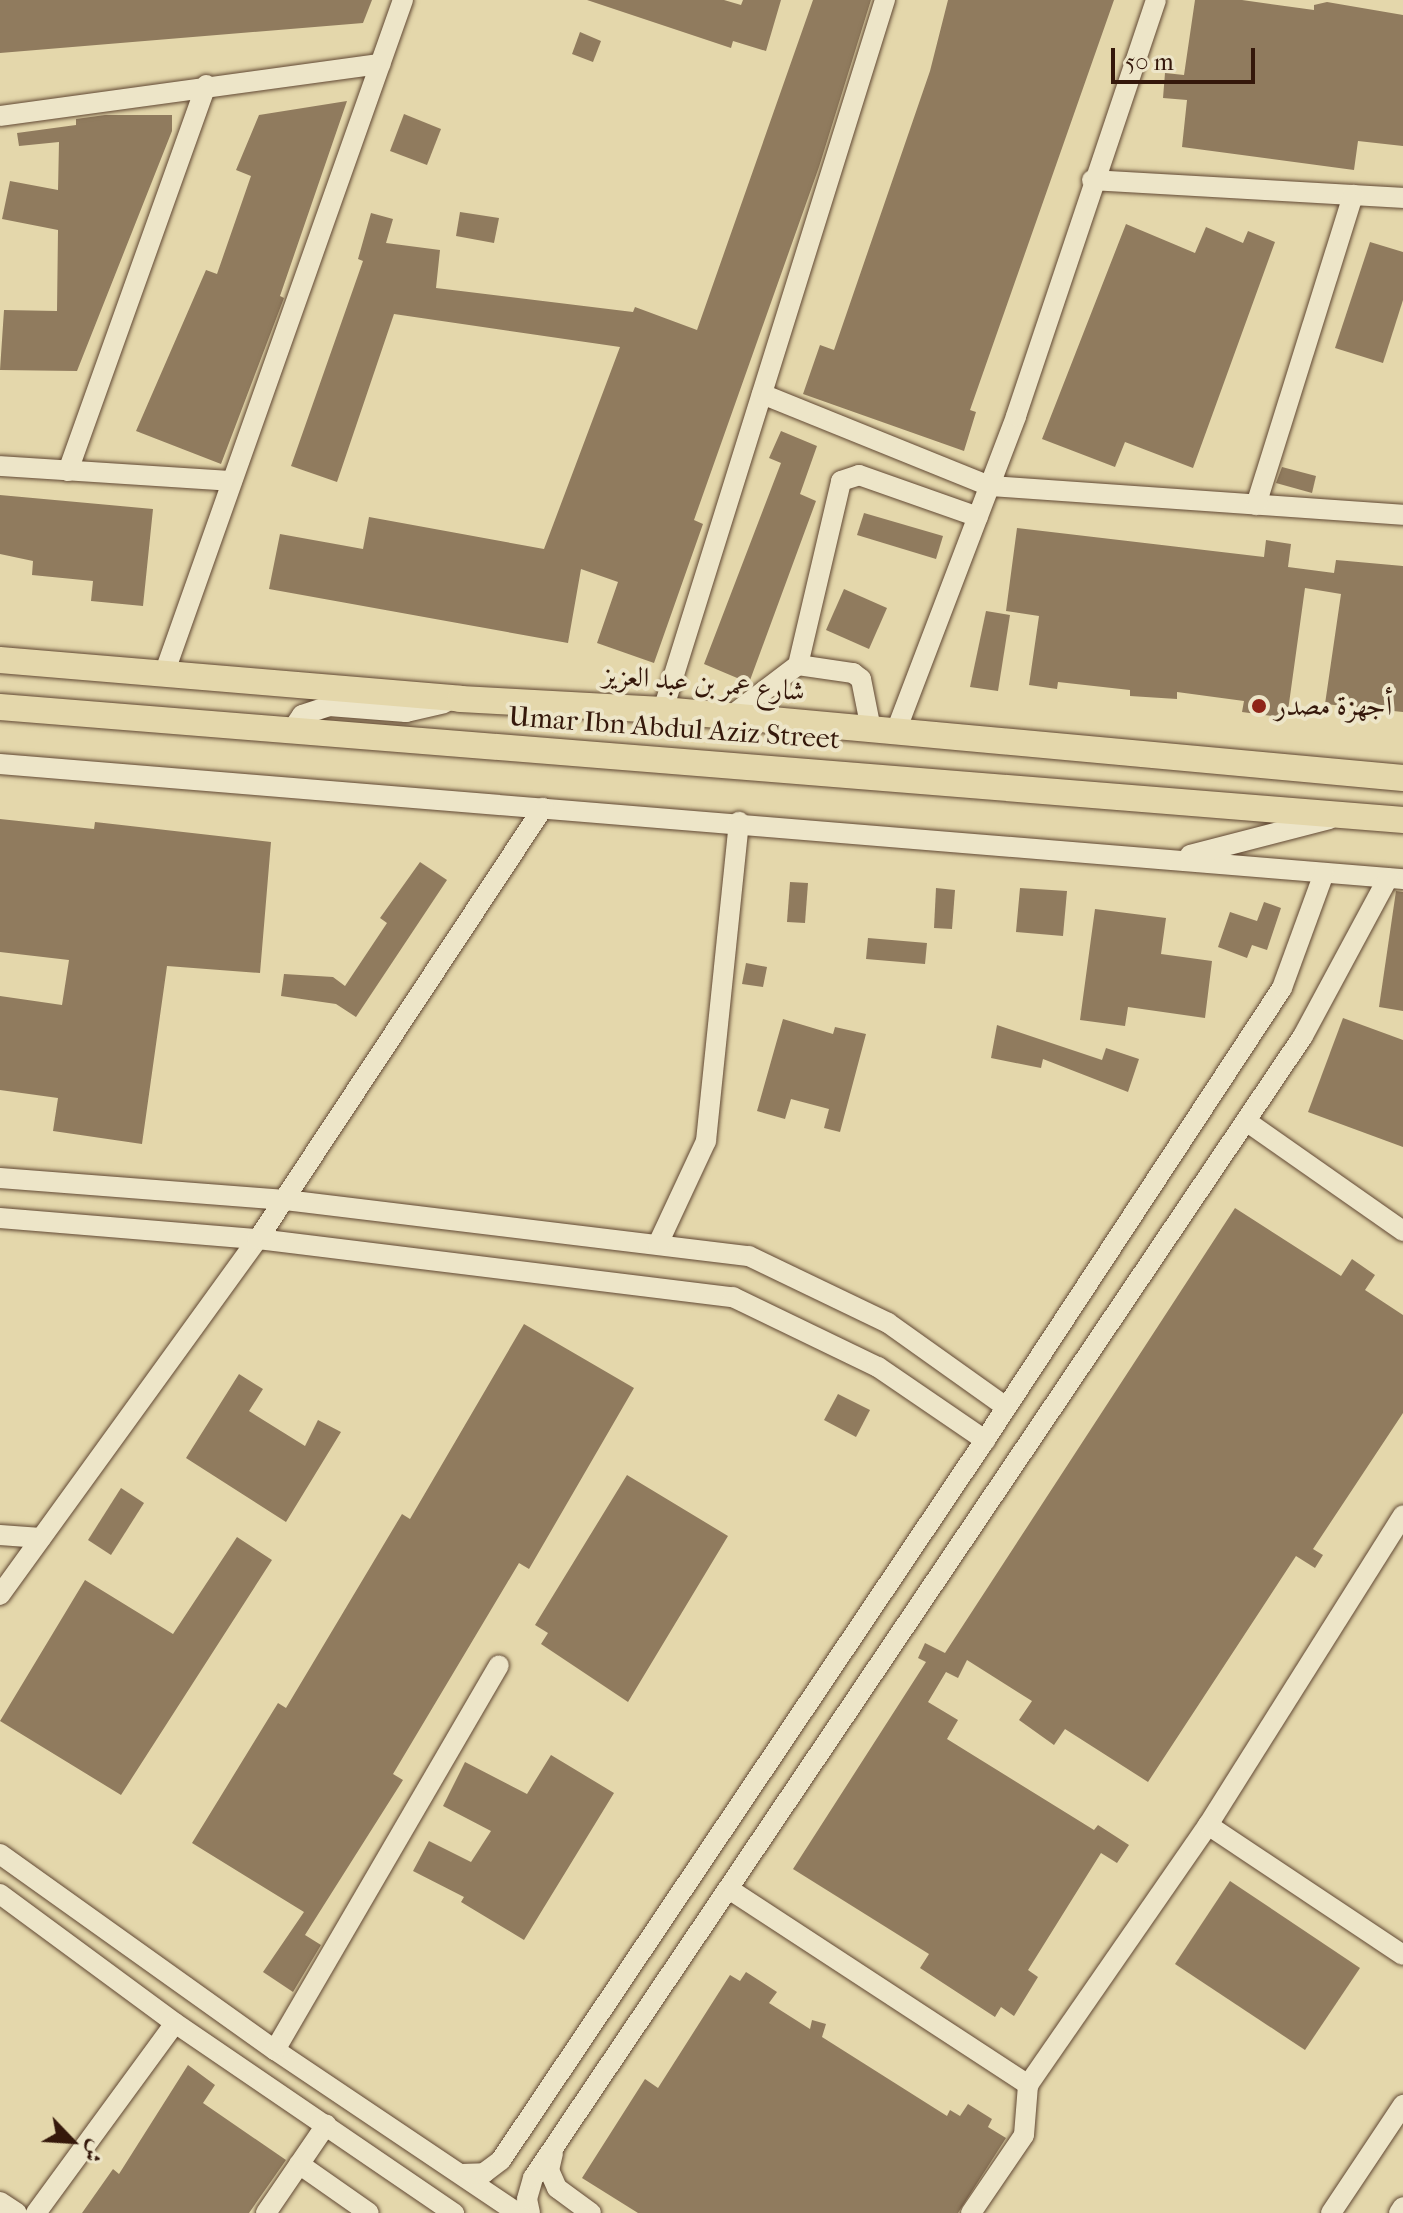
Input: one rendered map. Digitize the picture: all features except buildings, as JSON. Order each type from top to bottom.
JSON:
[{"type":"main road","name":"شارع عمر بن عبد العزيز","points":[[0,660],[460,699],[663,710],[1403,778]]},
{"type":"main road","name":"Umar Ibn Abdul Aziz Street","points":[[0,707],[1343,815]]},
{"type":"main road","points":[[1343,815],[1403,819]]},
{"type":"street","points":[[164,674],[403,0]]},
{"type":"street","points":[[663,710],[885,0]]},
{"type":"street","points":[[884,730],[990,486],[1156,0]]},
{"type":"street","points":[[0,116],[206,85],[380,64]]},
{"type":"street","points":[[68,471],[206,85]]},
{"type":"street","points":[[1092,180],[1403,198]]},
{"type":"street","points":[[1256,505],[1353,195]]},
{"type":"street","points":[[762,394],[990,486],[1403,514]]},
{"type":"street","points":[[0,466],[232,481]]},
{"type":"street","points":[[731,716],[798,665],[841,481],[859,475],[978,517]]},
{"type":"street","points":[[798,665],[853,673],[861,679],[884,730]]},
{"type":"street","points":[[292,730],[302,715],[329,706],[406,712],[460,699]]},
{"type":"street","points":[[0,764],[1178,858],[1396,879],[1303,1036],[556,2144],[528,2189],[530,2213]]},
{"type":"street","points":[[0,1595],[285,1200],[543,808]]},
{"type":"street","points":[[1178,858],[1343,815]]},
{"type":"street","points":[[658,1244],[706,1141],[739,822]]},
{"type":"street","points":[[461,2174],[484,2173],[501,2160],[985,1440],[1282,988],[1324,873]]},
{"type":"street","points":[[1246,1121],[1403,1231]]},
{"type":"street","points":[[0,1178],[285,1200],[749,1256],[888,1323],[1006,1407]]},
{"type":"street","points":[[0,1218],[258,1239],[733,1297],[878,1367],[985,1440]]},
{"type":"street","points":[[971,2213],[1024,2135],[1028,2085],[1208,1825],[1403,1515]]},
{"type":"street","points":[[0,1535],[41,1538]]},
{"type":"street","points":[[275,2050],[499,1665]]},
{"type":"street","points":[[1208,1825],[1403,1955]]},
{"type":"street","points":[[0,1854],[275,2050],[518,2213]]},
{"type":"street","points":[[729,1889],[1028,2085]]},
{"type":"street","points":[[0,1894],[175,2023],[453,2213]]},
{"type":"street","points":[[36,2213],[175,2023]]},
{"type":"street","points":[[1331,2213],[1403,2105]]},
{"type":"street","points":[[271,2211],[326,2125]]},
{"type":"street","points":[[556,2144],[551,2179],[591,2213]]},
{"type":"street","points":[[299,2164],[369,2213]]},
{"type":"street","points":[[0,2202],[17,2213]]},
{"type":"street","points":[[1399,2213],[1403,2207]]},
{"type":"place","name":"أجهزة مصدر","points":[[1259,706]]}]
